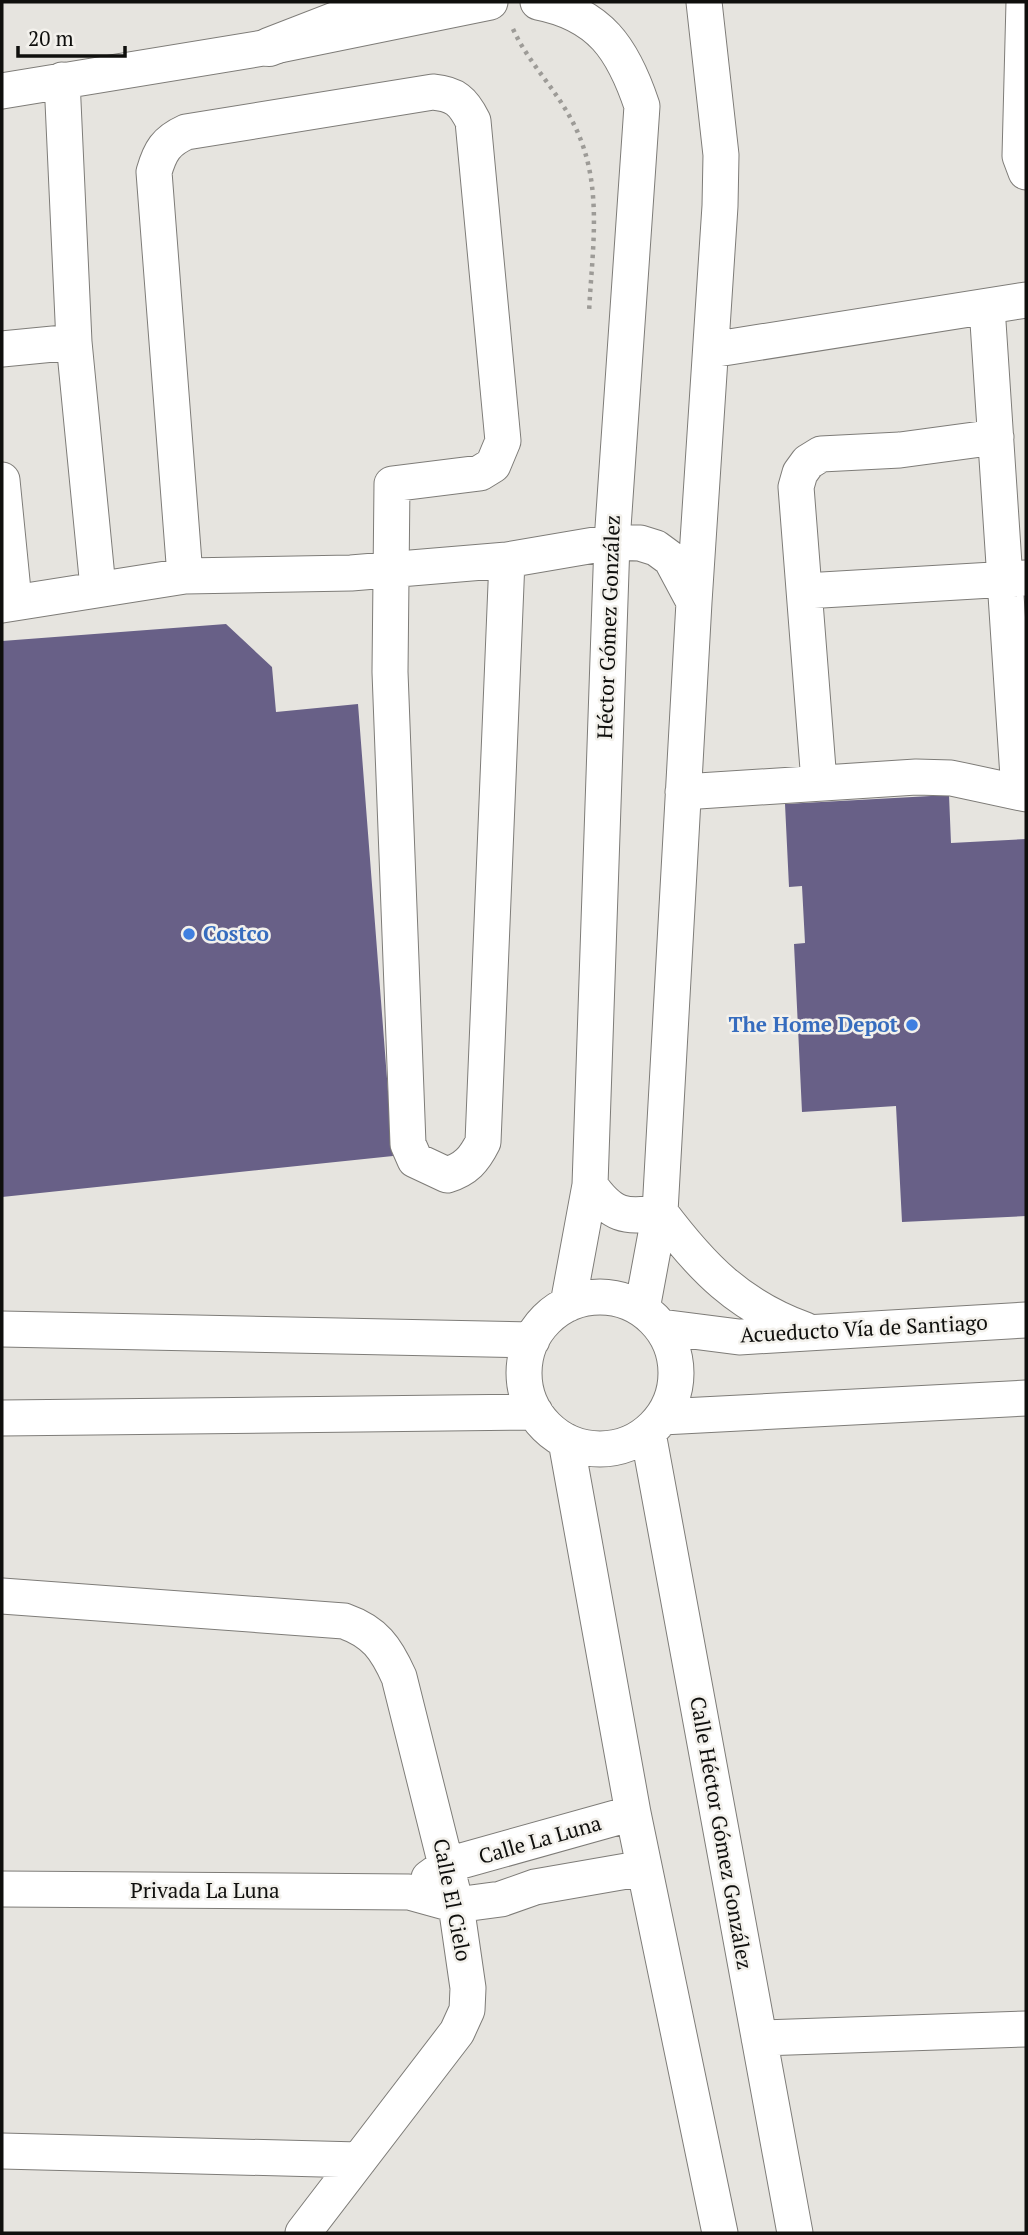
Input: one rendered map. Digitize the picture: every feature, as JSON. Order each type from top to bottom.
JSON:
[{"type":"highway","points":[[268,47],[385,2]]},
{"type":"street","points":[[651,1318],[660,1212],[721,155],[704,2]]},
{"type":"street","points":[[1024,2],[1020,156],[1026,172]]},
{"type":"street","name":"Héctor Gómez González","points":[[2,91],[512,7],[561,6],[589,21],[613,43],[630,69],[642,106],[611,542],[590,1185],[568,1304]]},
{"type":"street","points":[[62,80],[74,342],[98,588]]},
{"type":"street","points":[[186,576],[154,172],[159,154],[170,139],[187,132],[433,92],[450,94],[465,104],[474,121],[503,440],[493,465],[480,473],[392,484],[390,672],[408,1144],[415,1160],[447,1175],[469,1164],[483,1142],[507,560]]},
{"type":"street","points":[[711,350],[1026,300]]},
{"type":"street","points":[[683,792],[819,782],[951,778],[1023,793],[1016,579],[996,437],[987,307]]},
{"type":"street","points":[[2,349],[74,342]]},
{"type":"street","points":[[819,782],[796,487],[800,473],[808,462],[821,454],[900,450],[996,437]]},
{"type":"street","points":[[2,480],[8,603],[186,576],[393,570],[507,560],[611,542],[640,543],[671,559],[694,602]]},
{"type":"street","points":[[805,591],[1016,579]]},
{"type":"street","points":[[590,1185],[603,1203],[617,1213],[638,1216],[660,1212]]},
{"type":"street","points":[[660,1212],[691,1254],[742,1299],[772,1318],[812,1332]]},
{"type":"street","points":[[593,1297],[618,1299],[651,1318],[672,1348],[677,1371],[673,1396],[655,1425],[622,1446],[593,1449],[566,1441],[548,1429],[535,1412],[526,1389],[524,1364],[532,1340],[547,1319],[568,1304],[593,1297]]},
{"type":"street","name":"Acueducto Vía de Santiago","points":[[651,1318],[739,1337],[1026,1320]]},
{"type":"street","points":[[2,1329],[532,1340]]},
{"type":"street","points":[[655,1425],[1026,1398]]},
{"type":"street","points":[[2,1418],[535,1412]]},
{"type":"street","name":"Calle Héctor Gómez González","points":[[655,1425],[759,2038],[795,2233]]},
{"type":"street","points":[[566,1441],[633,1813],[720,2233]]},
{"type":"street","name":"Calle El Cielo","points":[[2,1596],[344,1620],[363,1628],[379,1640],[399,1677],[456,1905],[468,1988],[467,2010],[457,2032],[303,2233]]},
{"type":"street","name":"Calle La Luna","points":[[447,1865],[633,1813]]},
{"type":"street","points":[[523,1844],[535,1887]]},
{"type":"street","points":[[409,1892],[447,1865]]},
{"type":"street","name":"Calle La Luna","points":[[456,1905],[501,1899],[535,1887],[644,1868]]},
{"type":"street","name":"Privada La Luna","points":[[2,1889],[409,1892],[456,1905]]},
{"type":"street","points":[[759,2038],[1026,2029]]},
{"type":"street","points":[[2,2151],[359,2160]]},
{"type":"path","points":[[512,7],[521,48],[571,119],[586,154],[595,207],[589,316]]},
{"type":"building","name":"Costco","points":[[226,624],[272,667],[276,712],[358,704],[393,1156],[2,1197],[2,641]]},
{"type":"building","name":"The Home Depot","points":[[949,795],[951,843],[1026,839],[1026,1216],[902,1222],[896,1106],[802,1112],[794,944],[805,943],[802,886],[789,887],[785,804]]},
{"type":"place","name":"Costco","points":[[189,934]]},
{"type":"place","name":"The Home Depot","points":[[912,1025]]}]
